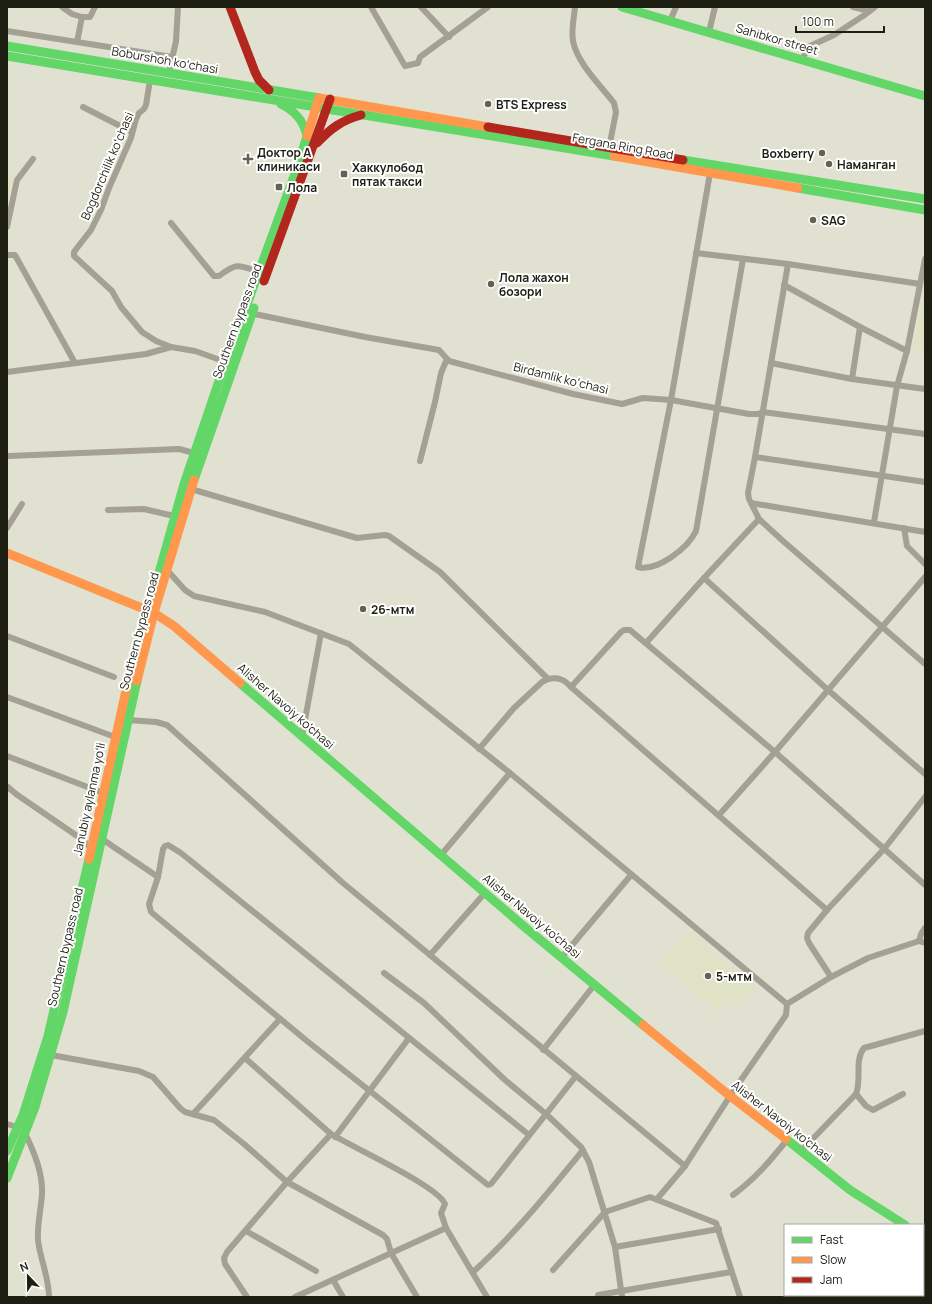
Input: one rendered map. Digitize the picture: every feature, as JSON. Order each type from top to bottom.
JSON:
[{"type":"main road","points":[[230,7],[255,72],[259,80],[269,90]]},
{"type":"main road","name":"Sahibkor street","points":[[622,7],[925,96]]},
{"type":"main road","name":"Boburshoh koʻchasi","points":[[7,46],[319,98]]},
{"type":"main road","name":"Fergana Ring Road","points":[[7,56],[364,114],[925,210]]},
{"type":"main road","name":"Fergana Ring Road","points":[[319,98],[609,148],[925,199]]},
{"type":"main road","name":"Southern bypass road","points":[[7,1178],[21,1130],[35,1107],[63,1012],[151,612],[167,570],[191,489],[248,313],[259,272],[319,98]]},
{"type":"main road","name":"Southern bypass road","points":[[194,452],[226,362],[248,313],[313,148],[330,99]]},
{"type":"main road","points":[[272,100],[296,112],[303,122],[307,135]]},
{"type":"main road","points":[[313,148],[328,130],[340,122],[364,114]]},
{"type":"main road","name":"Janubiy aylanma yoʻli","points":[[7,1151],[21,1130],[23,1115],[48,1036],[77,914],[114,737],[151,612],[174,516],[194,452]]},
{"type":"main road","name":"Alisher Navoiy ko'chasi","points":[[7,553],[151,612],[174,626],[485,893],[730,1096],[850,1190],[901,1224]]},
{"type":"street","points":[[62,7],[72,14],[82,17],[90,17],[95,7]]},
{"type":"street","points":[[169,73],[176,41],[178,7]]},
{"type":"street","points":[[371,7],[405,66],[418,63],[420,57],[488,7]]},
{"type":"street","points":[[421,7],[449,36]]},
{"type":"street","points":[[575,7],[572,40],[575,50],[580,60],[616,107],[609,148]]},
{"type":"street","points":[[670,21],[676,7]]},
{"type":"street","points":[[709,32],[715,7]]},
{"type":"street","points":[[854,7],[869,12]]},
{"type":"street","points":[[802,59],[810,46],[834,35],[869,12],[874,7]]},
{"type":"street","points":[[77,42],[82,17]]},
{"type":"street","points":[[7,31],[172,57]]},
{"type":"street","name":"Bogdorchilik koʻchasi","points":[[150,80],[146,105],[140,113],[101,210],[91,230],[74,252],[74,256],[112,291],[121,307],[142,332],[156,342],[171,347],[195,351],[226,362]]},
{"type":"street","points":[[83,107],[132,132]]},
{"type":"street","points":[[7,227],[17,180],[33,159]]},
{"type":"street","points":[[710,173],[671,400],[638,567],[642,568],[653,566],[669,559],[695,534],[743,259]]},
{"type":"street","points":[[171,223],[214,276],[219,276],[237,265],[259,272]]},
{"type":"street","points":[[696,253],[788,264],[920,284]]},
{"type":"street","points":[[7,255],[15,255],[75,363]]},
{"type":"street","points":[[874,522],[897,386],[907,350],[925,258]]},
{"type":"street","points":[[788,264],[755,457],[748,488],[751,503],[759,518],[783,541],[925,664]]},
{"type":"street","points":[[784,285],[860,327],[907,350]]},
{"type":"street","name":"Birdamlik koʻchasi","points":[[248,313],[387,341],[433,348],[439,350],[449,361],[574,394],[622,404],[643,398],[671,400],[717,410],[755,415],[763,412],[925,434]]},
{"type":"street","points":[[852,379],[860,327]]},
{"type":"street","points":[[7,372],[146,354],[171,347]]},
{"type":"street","points":[[420,461],[441,373],[446,359]]},
{"type":"street","points":[[771,364],[852,379],[925,389]]},
{"type":"street","points":[[9,456],[179,449],[194,452]]},
{"type":"street","points":[[755,457],[925,482]]},
{"type":"street","points":[[191,489],[357,538],[381,534],[389,536],[440,572],[548,679]]},
{"type":"street","points":[[751,503],[874,522],[925,532]]},
{"type":"street","points":[[7,528],[22,504]]},
{"type":"street","points":[[108,510],[140,509],[174,516]]},
{"type":"street","points":[[646,643],[759,518]]},
{"type":"street","points":[[904,528],[907,546],[925,564]]},
{"type":"street","points":[[167,570],[184,590],[194,596],[265,612],[349,644],[510,774],[787,1004]]},
{"type":"street","points":[[719,815],[925,577]]},
{"type":"street","points":[[704,578],[828,690],[925,774]]},
{"type":"street","points":[[571,687],[624,630],[630,630],[775,752],[925,885]]},
{"type":"street","points":[[302,736],[321,633]]},
{"type":"street","points":[[7,636],[114,677]]},
{"type":"street","points":[[479,749],[514,708],[542,682],[548,679],[560,679],[566,681],[571,687],[827,910]]},
{"type":"street","points":[[7,697],[114,737]]},
{"type":"street","points":[[128,720],[156,722],[167,725],[342,883],[684,1166]]},
{"type":"street","points":[[7,756],[103,793]]},
{"type":"street","points":[[441,855],[510,774]]},
{"type":"street","points":[[7,787],[80,838],[91,848]]},
{"type":"street","points":[[831,977],[809,943],[808,933],[827,910],[884,849],[925,796]]},
{"type":"street","points":[[102,838],[158,877]]},
{"type":"street","points":[[529,1135],[181,853],[168,845],[165,846],[163,849],[158,877],[149,904],[151,912],[280,1019],[488,1185],[492,1184],[576,1076]]},
{"type":"street","points":[[562,957],[631,875]]},
{"type":"street","points":[[430,956],[485,893]]},
{"type":"street","points":[[787,1004],[831,977],[868,958],[922,942],[921,934],[925,928]]},
{"type":"street","points":[[384,973],[424,1003],[505,1080],[579,1144],[588,1162],[605,1212],[615,1247],[622,1294]]},
{"type":"street","points":[[543,1050],[595,984]]},
{"type":"street","points":[[656,1199],[684,1166],[786,1015],[787,1004]]},
{"type":"street","points":[[193,1114],[280,1019]]},
{"type":"street","points":[[802,1151],[856,1094],[859,1086],[859,1054],[864,1048],[925,1031]]},
{"type":"street","points":[[247,1297],[225,1264],[224,1258],[227,1252],[287,1182],[333,1136],[409,1038]]},
{"type":"street","points":[[51,1056],[139,1071],[153,1077],[185,1112],[208,1117],[220,1124],[287,1182],[378,1231],[387,1238],[392,1253],[417,1297]]},
{"type":"street","points":[[245,1058],[333,1136],[394,1167],[439,1196],[445,1204],[441,1213],[446,1228],[487,1297]]},
{"type":"street","points":[[856,1094],[866,1106],[873,1110],[903,1094]]},
{"type":"street","points":[[7,1124],[21,1130],[37,1162],[42,1194],[38,1241],[50,1297]]},
{"type":"street","points":[[733,1195],[750,1183],[762,1171],[787,1140]]},
{"type":"street","points":[[473,1272],[497,1250],[530,1215],[583,1150]]},
{"type":"street","points":[[554,1270],[605,1212],[650,1197],[716,1223],[740,1297]]},
{"type":"street","points":[[295,1297],[446,1228]]},
{"type":"street","points":[[615,1247],[719,1229]]},
{"type":"street","points":[[246,1231],[316,1271]]},
{"type":"street","points":[[598,1295],[622,1294],[731,1272]]},
{"type":"street","points":[[333,1280],[343,1297]]},
{"type":"shaded area","points":[[7,173],[16,174],[7,220]]},
{"type":"shaded area","points":[[925,282],[925,351],[913,350]]},
{"type":"shaded area","name":"5-мтм","points":[[688,932],[756,989],[738,1006],[728,1001],[718,1012],[659,962]]},
{"type":"traffic: fast","points":[[622,7],[925,96]]},
{"type":"traffic: fast","points":[[7,46],[319,98]]},
{"type":"traffic: fast","points":[[7,56],[316,107]]},
{"type":"traffic: fast","points":[[281,104],[298,116],[307,135]]},
{"type":"traffic: fast","points":[[321,108],[614,156]]},
{"type":"traffic: fast","points":[[135,658],[184,484],[220,378],[297,168],[307,136]]},
{"type":"traffic: fast","points":[[683,160],[925,199]]},
{"type":"traffic: fast","points":[[798,188],[925,210]]},
{"type":"traffic: fast","points":[[194,480],[254,308]]},
{"type":"traffic: fast","points":[[7,1178],[35,1107],[63,1012],[137,681]]},
{"type":"traffic: fast","points":[[240,683],[527,929],[643,1025]]},
{"type":"traffic: fast","points":[[7,1151],[23,1115],[48,1036],[89,859]]},
{"type":"traffic: fast","points":[[786,1139],[850,1190],[903,1224]]},
{"type":"traffic: slow","points":[[307,136],[319,98],[488,127]]},
{"type":"traffic: slow","points":[[614,156],[798,188]]},
{"type":"traffic: slow","points":[[137,681],[154,613],[194,480]]},
{"type":"traffic: slow","points":[[7,553],[154,613],[174,626],[240,683]]},
{"type":"traffic: slow","points":[[89,859],[127,686],[135,658]]},
{"type":"traffic: slow","points":[[643,1025],[730,1096],[786,1139]]},
{"type":"traffic: jam","points":[[230,7],[255,72],[259,80],[269,90]]},
{"type":"traffic: jam","points":[[264,281],[330,99]]},
{"type":"traffic: jam","points":[[317,143],[337,126],[361,115]]},
{"type":"traffic: jam","points":[[488,127],[683,160]]},
{"type":"place","name":"BTS Express","points":[[488,104]]},
{"type":"place","name":"Boxberry","points":[[822,153]]},
{"type":"place","name":"Доктор А клиникаси","points":[[248,159]]},
{"type":"place","name":"Наманган","points":[[829,164]]},
{"type":"place","name":"Хаккулобод пятак такси","points":[[344,174]]},
{"type":"place","name":"Лола","points":[[279,187]]},
{"type":"place","name":"SAG","points":[[813,220]]},
{"type":"place","name":"Лола жахон бозори","points":[[491,284]]},
{"type":"place","name":"26-мтм","points":[[363,609]]},
{"type":"place","name":"5-мтм","points":[[708,976]]}]
